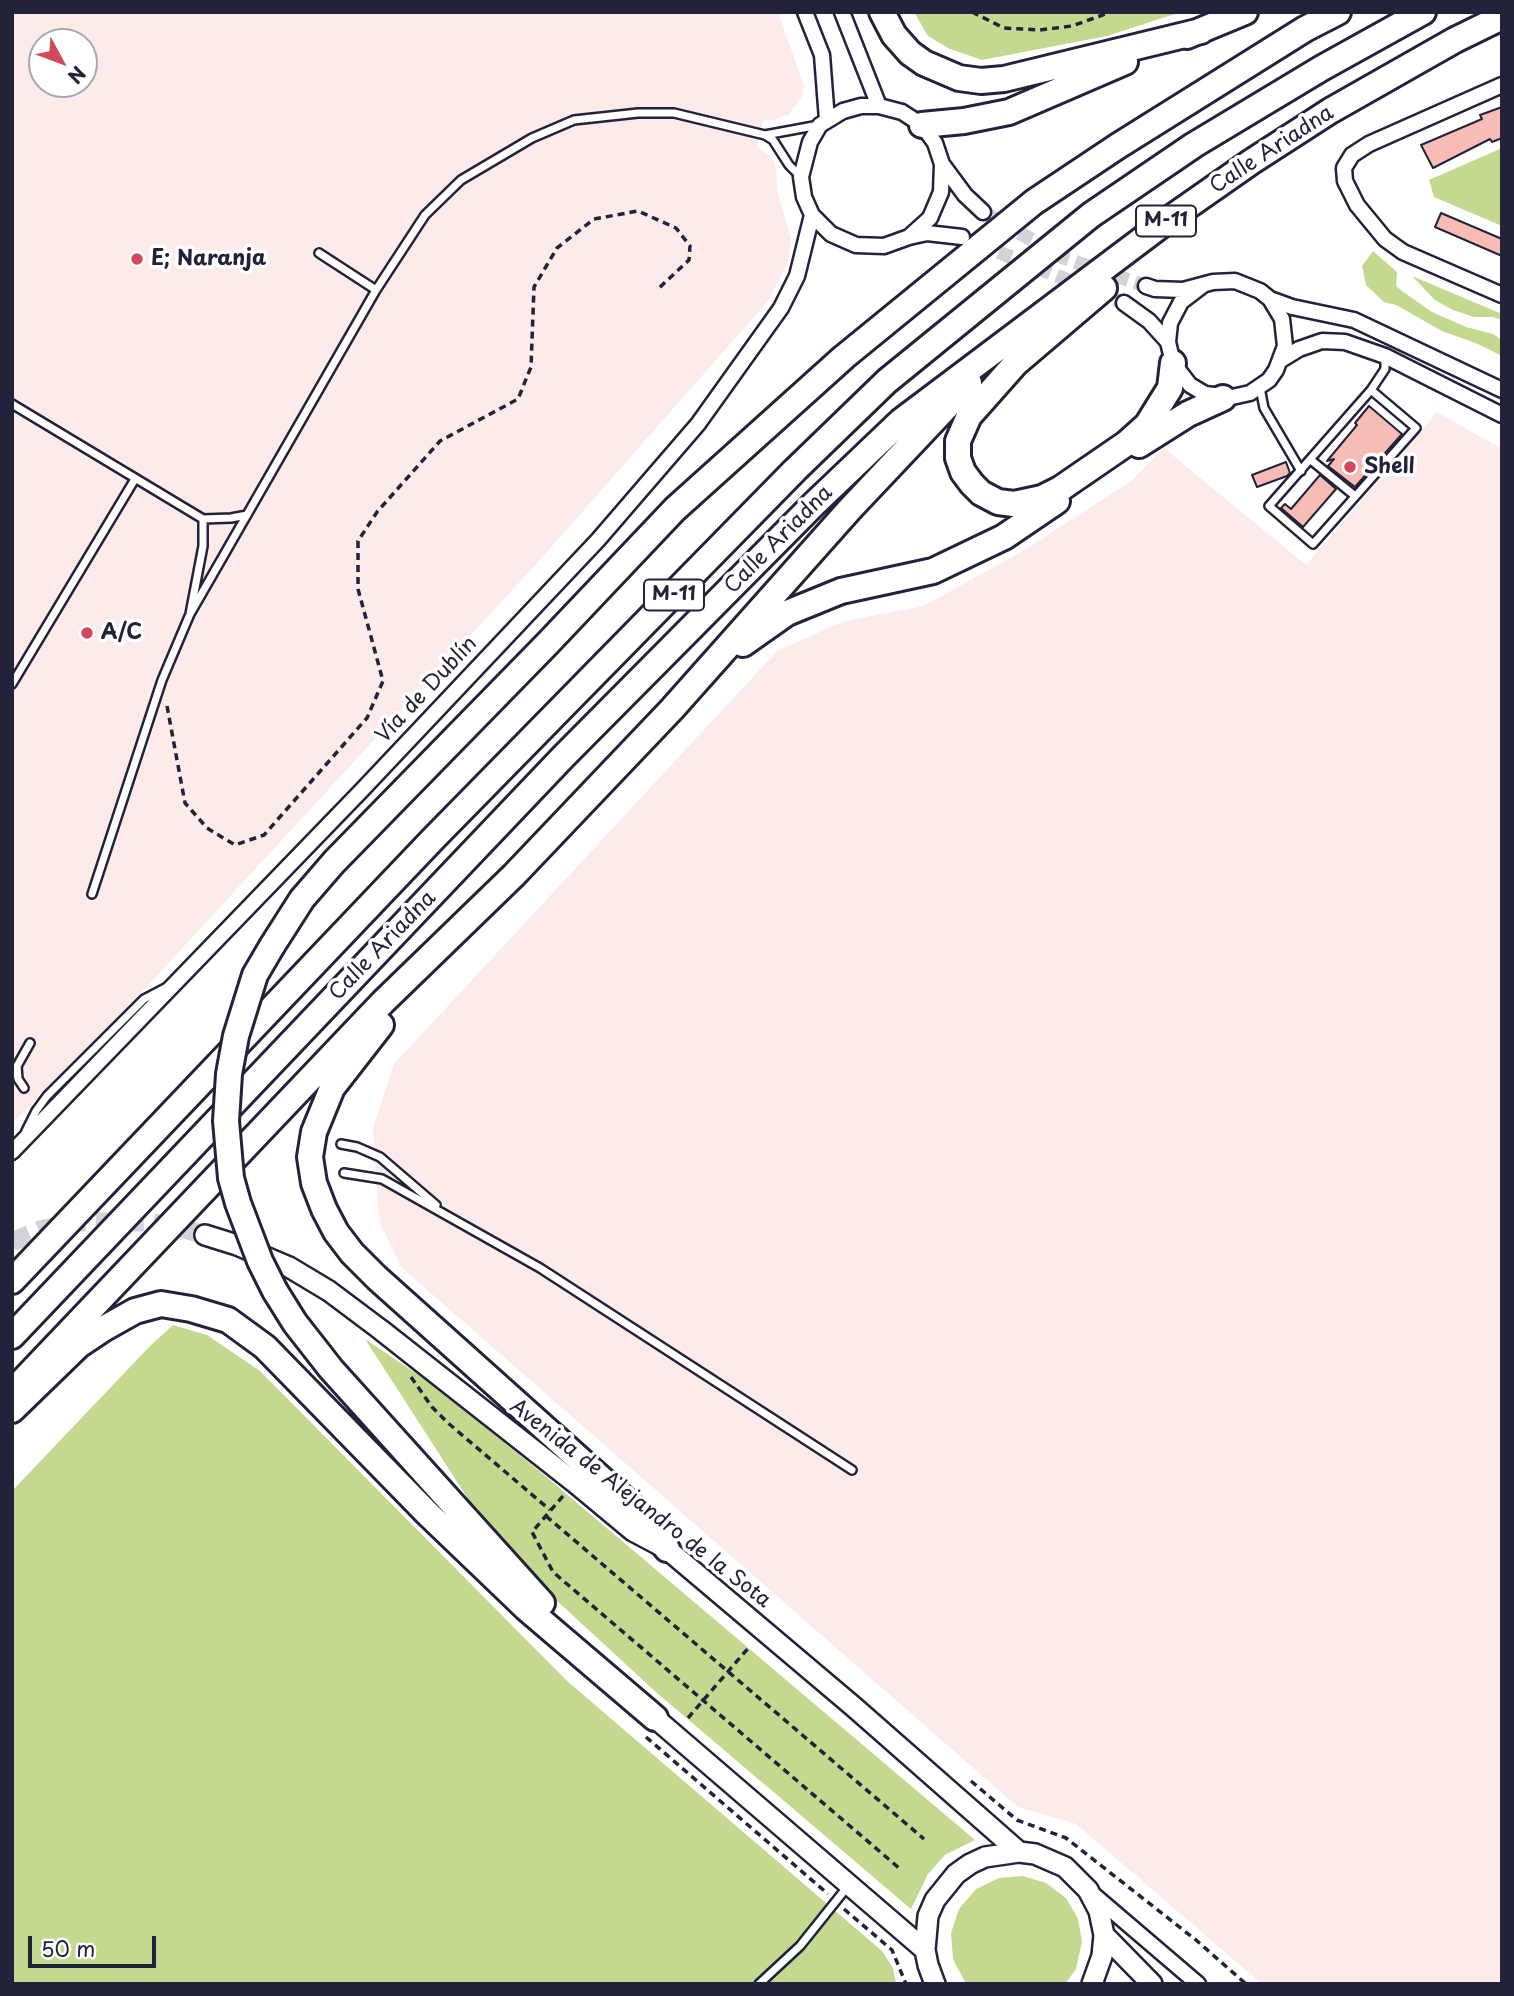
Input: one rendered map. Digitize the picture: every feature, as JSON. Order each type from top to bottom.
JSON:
[{"type":"highway","points":[[882,12],[894,36],[924,63],[959,78],[981,81],[1016,76],[1201,31]]},
{"type":"highway","points":[[922,125],[964,121],[1009,111],[1245,12]]},
{"type":"highway","points":[[648,1725],[323,1360],[275,1291],[256,1252],[238,1203],[231,1178],[226,1121],[229,1074],[236,1036],[255,975],[302,899],[334,862],[675,509],[844,357],[1034,202],[1305,29],[1338,12]]},
{"type":"highway","name":"Calle Ariadna","points":[[12,1281],[433,839],[887,381],[1091,215],[1194,145],[1322,68],[1423,12]]},
{"type":"highway","name":"Calle Ariadna","points":[[12,1336],[553,767],[814,504],[901,421],[1168,220],[1331,111],[1455,40],[1502,17]]},
{"type":"highway","points":[[1170,353],[1170,388],[1147,425],[1127,443],[1060,489],[1027,502],[998,502],[981,493],[963,472],[958,458],[958,441],[962,431],[976,408],[1016,363],[1163,240],[1331,111]]},
{"type":"highway","points":[[12,1392],[383,1002],[514,875],[694,685],[849,510],[1008,341]]},
{"type":"highway","points":[[694,685],[749,639],[787,613],[841,592],[933,571],[1004,537],[1154,434],[1223,397]]},
{"type":"highway","points":[[514,875],[456,946],[378,1029],[332,1088],[314,1132],[310,1157],[314,1183],[336,1232],[352,1253],[645,1518],[667,1549]]},
{"type":"highway","points":[[12,1410],[79,1346],[135,1311],[161,1304],[191,1309],[228,1320],[265,1347],[428,1514],[648,1725]]},
{"type":"main road","name":"Avenida de Alejandro de la Sota","points":[[205,1235],[289,1267],[329,1291],[633,1531],[667,1549],[854,1707],[1019,1852]]},
{"type":"main road","points":[[648,1725],[849,1885],[925,1950]]},
{"type":"main road","points":[[935,1984],[925,1950],[928,1916],[935,1900],[956,1874],[985,1857],[1019,1852],[1035,1854],[1065,1867],[1088,1890],[1099,1911],[1104,1935],[1102,1956],[1092,1984]]},
{"type":"main road","points":[[1104,1935],[1152,1984]]},
{"type":"street","points":[[805,12],[822,55],[824,123]]},
{"type":"street","points":[[842,12],[880,106]]},
{"type":"street","points":[[1502,85],[1369,144],[1352,155],[1344,168],[1345,181],[1357,205],[1385,239],[1403,252],[1502,295]]},
{"type":"street","points":[[961,237],[927,233],[884,246],[856,246],[831,234],[812,215],[804,197],[801,177],[810,142],[824,123],[843,111],[861,106],[880,106],[902,112],[922,125],[935,143],[942,164],[965,195],[984,212]]},
{"type":"street","points":[[909,237],[930,218],[941,192],[942,164]]},
{"type":"street","name":"Vía de Dublín","points":[[17,1148],[598,540],[698,424],[780,308],[797,276],[812,215]]},
{"type":"street","points":[[1124,303],[1149,321],[1190,385],[1206,394],[1223,397],[1241,396],[1269,380],[1281,360],[1285,334],[1282,319],[1269,299],[1260,291],[1235,281],[1213,282],[1190,293],[1175,311],[1170,323],[1170,353]]},
{"type":"street","points":[[1146,286],[1167,290],[1202,286]]},
{"type":"street","points":[[1269,299],[1292,307],[1354,320],[1502,390]]},
{"type":"street","points":[[1281,360],[1299,349],[1322,341],[1334,340],[1354,344],[1385,356],[1502,415]]},
{"type":"street","points":[[1088,1890],[1198,1984]]},
{"type":"lane","points":[[92,894],[162,680],[190,614],[376,290],[425,215],[461,180],[532,138],[574,120],[674,113],[765,135],[773,140],[789,165],[801,177]]},
{"type":"lane","points":[[765,135],[824,123]]},
{"type":"lane","points":[[319,253],[376,290]]},
{"type":"lane","points":[[1371,390],[1416,428],[1313,544],[1269,506],[1371,390],[1385,369],[1385,356]]},
{"type":"lane","points":[[1260,387],[1264,408],[1301,471]]},
{"type":"lane","points":[[12,404],[203,519],[247,515]]},
{"type":"lane","points":[[1311,460],[1355,496]]},
{"type":"lane","points":[[12,684],[135,479]]},
{"type":"lane","points":[[190,614],[202,546],[203,519]]},
{"type":"lane","points":[[12,1075],[30,1042]]},
{"type":"lane","points":[[17,1066],[18,1079],[24,1088]]},
{"type":"lane","points":[[341,1144],[380,1157],[448,1216]]},
{"type":"lane","points":[[344,1173],[382,1179],[540,1268],[852,1470]]},
{"type":"lane","points":[[759,1984],[800,1946],[849,1885]]},
{"type":"path","points":[[972,12],[1004,28],[1040,30],[1072,26],[1111,12]]},
{"type":"path","points":[[162,680],[185,803],[207,828],[235,845],[264,835],[368,718],[383,681],[358,590],[358,541],[377,512],[440,440],[518,399],[531,367],[534,287],[557,248],[594,219],[638,211],[676,228],[690,246],[689,260],[659,288]]},
{"type":"path","points":[[410,1376],[432,1408],[550,1510]]},
{"type":"path","points":[[566,1493],[532,1532],[553,1572],[899,1868]]},
{"type":"path","points":[[546,1516],[923,1839]]},
{"type":"path","points":[[688,1718],[750,1646]]},
{"type":"path","points":[[648,1725],[836,1902],[892,1950],[906,1984]]},
{"type":"path","points":[[971,1781],[1017,1820],[1066,1838],[1196,1940],[1247,1984]]},
{"type":"shaded area","points":[[12,12],[778,12],[804,86],[801,98],[788,115],[774,120],[763,120],[757,147],[775,163],[778,194],[791,239],[788,262],[768,301],[539,561],[153,980],[12,1124]]},
{"type":"shaded area","points":[[1437,412],[1502,449],[1502,1984],[1262,1984],[1076,1824],[1018,1807],[401,1267],[379,1221],[373,1128],[394,1064],[777,651],[842,622],[923,606],[1018,554],[1130,482],[1164,448],[1306,565]]},
{"type":"green space","points":[[914,12],[1181,12],[1107,36],[982,60],[950,49],[928,36]]},
{"type":"green space","points":[[1502,148],[1502,226],[1434,197],[1429,180]]},
{"type":"green space","points":[[1373,251],[1397,272],[1396,286],[1402,291],[1432,312],[1466,327],[1493,334],[1502,340],[1502,356],[1442,331],[1396,305],[1384,302],[1366,285],[1362,266]]},
{"type":"green space","points":[[1412,276],[1502,314],[1502,320],[1474,317],[1453,310],[1435,300]]},
{"type":"green space","points":[[173,1325],[207,1335],[260,1371],[566,1680],[882,1951],[893,1968],[896,1984],[12,1984],[12,1491]]},
{"type":"green space","points":[[365,1339],[429,1382],[543,1474],[975,1840],[945,1855],[928,1874],[911,1909],[657,1693],[556,1600],[485,1525]]},
{"type":"green space","points":[[1023,1876],[1046,1883],[1066,1898],[1078,1919],[1082,1942],[1076,1969],[1065,1984],[966,1984],[953,1959],[951,1933],[959,1909],[976,1889],[999,1878]]},
{"type":"building","points":[[1502,107],[1502,138],[1492,142],[1490,139],[1433,168],[1421,145],[1482,119],[1480,115]]},
{"type":"building","points":[[1441,213],[1502,239],[1502,256],[1435,227]]},
{"type":"building","points":[[1369,406],[1402,434],[1355,487],[1328,466],[1334,459],[1327,461]]},
{"type":"building","points":[[1286,462],[1290,473],[1287,476],[1257,487],[1252,475]]},
{"type":"building","points":[[1320,475],[1336,489],[1303,527],[1281,508],[1285,504],[1291,509]]},
{"type":"tunnel","points":[[983,212],[1064,258],[1146,286]]},
{"type":"tunnel","points":[[979,244],[1124,303]]},
{"type":"tunnel","points":[[12,1242],[40,1230],[78,1222],[146,1222],[175,1226],[205,1235]]},
{"type":"place","name":"E; Naranja","points":[[137,259]]},
{"type":"place","name":"Shell","points":[[1350,467]]},
{"type":"place","name":"A/C","points":[[87,633]]}]
